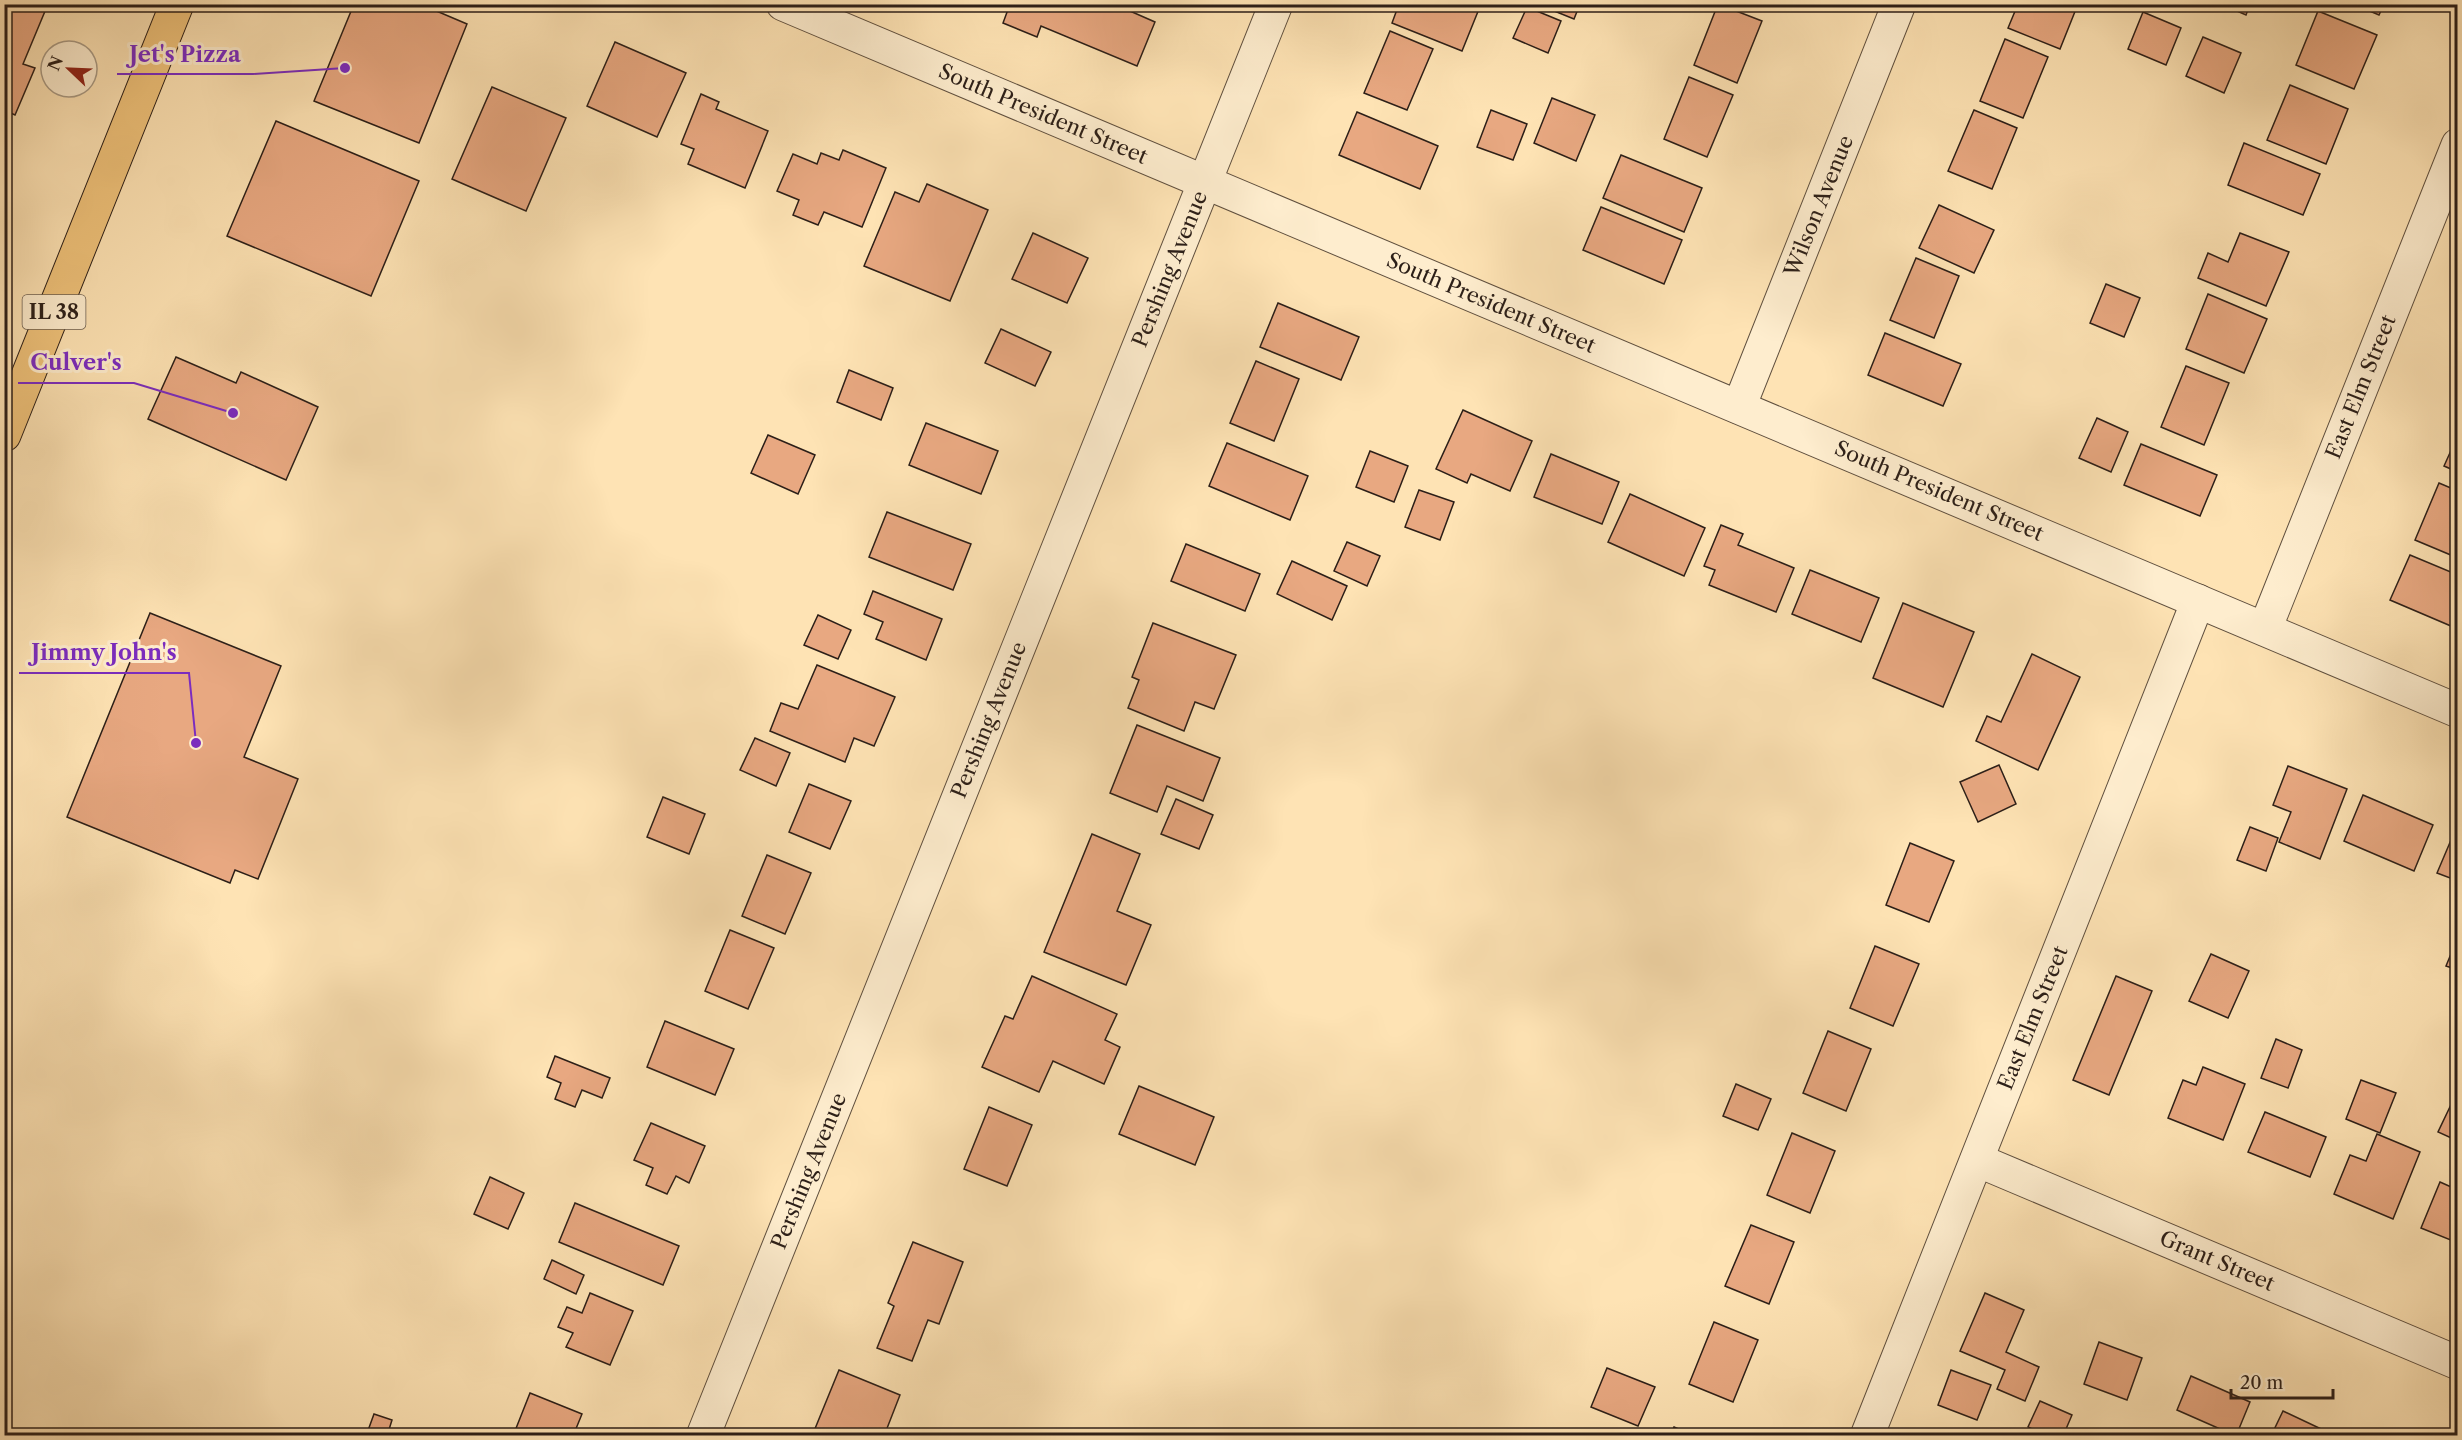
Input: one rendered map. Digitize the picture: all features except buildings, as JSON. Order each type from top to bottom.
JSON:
[{"type":"main road","name":"IL 38","points":[[4,435],[177,4]]},
{"type":"street","name":"South President Street","points":[[783,4],[2265,629]]},
{"type":"street","name":"Pershing Avenue","points":[[703,1436],[1276,4]]},
{"type":"street","name":"Wilson Avenue","points":[[1739,407],[1899,4]]},
{"type":"street","name":"East Elm Street","points":[[2265,629],[2457,145]]},
{"type":"street","name":"East Elm Street","points":[[1867,1436],[2198,601]]},
{"type":"street","points":[[2265,629],[2457,711]]},
{"type":"street","name":"Grant Street","points":[[1977,1160],[2457,1363]]},
{"type":"place","name":"Jet's Pizza","points":[[345,68]]},
{"type":"place","name":"Culver's","points":[[233,413]]},
{"type":"place","name":"Jimmy John's","points":[[196,743]]}]
